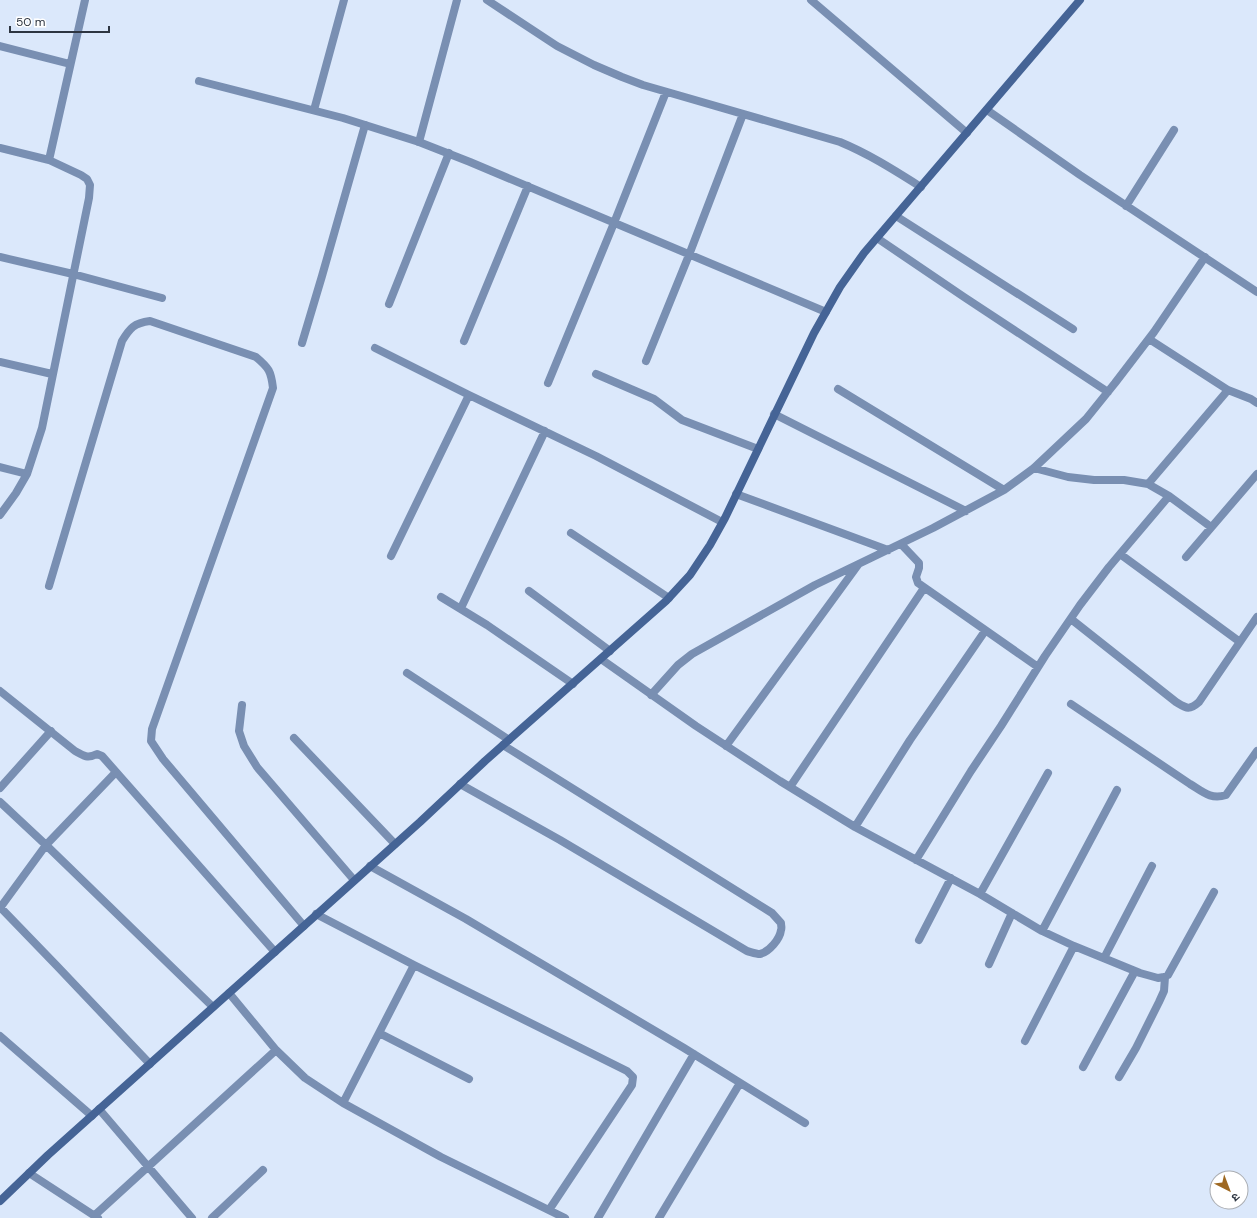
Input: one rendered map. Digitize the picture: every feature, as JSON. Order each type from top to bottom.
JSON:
[{"type":"street","points":[[49,160],[85,0]]},
{"type":"street","points":[[314,110],[344,0]]},
{"type":"street","points":[[419,142],[457,0]]},
{"type":"street","points":[[487,0],[557,46],[588,62],[643,85],[840,142],[860,150],[921,187]]},
{"type":"street","points":[[811,0],[967,133]]},
{"type":"street","points":[[0,1201],[99,1109],[395,844],[506,742],[669,598],[690,575],[710,545],[722,522],[814,332],[840,287],[864,253],[1080,0]]},
{"type":"street","points":[[0,46],[70,64]]},
{"type":"street","points":[[199,81],[314,110],[419,142],[449,153],[826,312]]},
{"type":"street","points":[[548,384],[666,92]]},
{"type":"street","points":[[987,110],[1080,175],[1257,292]]},
{"type":"street","points":[[646,361],[689,255],[743,114]]},
{"type":"street","points":[[302,343],[365,125]]},
{"type":"street","points":[[1126,206],[1174,130]]},
{"type":"street","points":[[0,148],[49,160],[82,175],[87,179],[90,185],[89,198],[42,428],[27,474],[16,493],[0,515]]},
{"type":"street","points":[[389,304],[449,153]]},
{"type":"street","points":[[464,341],[528,186]]},
{"type":"street","points":[[896,216],[1073,329]]},
{"type":"street","points":[[877,238],[1108,392]]},
{"type":"street","points":[[0,257],[73,274],[162,298]]},
{"type":"street","points":[[652,695],[672,671],[692,654],[814,585],[901,544],[966,511],[1004,490],[1034,468],[1086,419],[1108,392],[1149,339],[1205,257]]},
{"type":"street","points":[[49,586],[122,341],[129,328],[141,322],[150,322],[256,357],[266,366],[271,376],[273,388],[152,729],[151,741],[162,759],[304,926]]},
{"type":"street","points":[[1149,339],[1228,390],[1257,403]]},
{"type":"street","points":[[375,348],[596,456],[722,522]]},
{"type":"street","points":[[0,362],[52,374]]},
{"type":"street","points":[[596,374],[654,399],[682,420],[758,449]]},
{"type":"street","points":[[838,389],[1004,490]]},
{"type":"street","points":[[1148,484],[1228,390]]},
{"type":"street","points":[[391,556],[469,395]]},
{"type":"street","points":[[774,414],[966,511]]},
{"type":"street","points":[[461,608],[545,431]]},
{"type":"street","points":[[0,467],[27,474]]},
{"type":"street","points":[[1034,468],[1068,477],[1094,480],[1124,480],[1148,484],[1169,496],[1211,527]]},
{"type":"street","points":[[1186,557],[1257,474]]},
{"type":"street","points":[[736,494],[888,550]]},
{"type":"street","points":[[916,860],[970,771],[1070,619],[1109,567],[1169,496]]},
{"type":"street","points":[[570,533],[669,598]]},
{"type":"street","points":[[901,544],[919,563],[916,577],[918,583],[1038,667]]},
{"type":"street","points":[[1120,554],[1240,642]]},
{"type":"street","points":[[726,746],[858,564]]},
{"type":"street","points":[[790,787],[924,588]]},
{"type":"street","points":[[529,591],[610,651]]},
{"type":"street","points":[[441,597],[461,608],[573,684]]},
{"type":"street","points":[[1070,619],[1176,702],[1186,708],[1194,707],[1199,702],[1257,617]]},
{"type":"street","points":[[855,827],[910,740],[985,631]]},
{"type":"street","points":[[601,659],[726,746],[855,827],[980,894],[1042,931],[1135,971],[1158,978],[1168,975],[1214,892]]},
{"type":"street","points":[[407,673],[506,742],[772,913],[781,923],[781,930],[777,939],[762,954],[747,951],[560,840],[460,784]]},
{"type":"street","points":[[0,690],[75,751],[91,757],[97,754],[102,756],[275,952]]},
{"type":"street","points":[[1071,704],[1209,796],[1220,797],[1226,794],[1257,752]]},
{"type":"street","points":[[242,705],[239,731],[244,746],[257,767],[354,880]]},
{"type":"street","points":[[0,788],[51,731]]},
{"type":"street","points":[[294,738],[395,844]]},
{"type":"street","points":[[116,772],[46,845],[0,908],[150,1064]]},
{"type":"street","points":[[980,894],[1048,773]]},
{"type":"street","points":[[1042,931],[1117,790]]},
{"type":"street","points":[[0,802],[213,1007]]},
{"type":"street","points":[[370,866],[466,919],[694,1054],[805,1124]]},
{"type":"street","points":[[1104,958],[1152,866]]},
{"type":"street","points":[[919,940],[951,878]]},
{"type":"street","points":[[988,964],[1012,913]]},
{"type":"street","points":[[316,914],[414,965],[627,1071],[633,1077],[632,1085],[549,1210]]},
{"type":"street","points":[[1025,1041],[1074,946]]},
{"type":"street","points":[[343,1103],[414,965]]},
{"type":"street","points":[[1083,1067],[1135,971]]},
{"type":"street","points":[[1118,1077],[1136,1048],[1159,1002],[1164,991],[1165,977]]},
{"type":"street","points":[[228,993],[276,1050],[305,1078],[343,1103],[441,1157],[565,1218]]},
{"type":"street","points":[[379,1033],[469,1079]]},
{"type":"street","points":[[0,1036],[92,1116]]},
{"type":"street","points":[[29,1173],[97,1217],[148,1167],[276,1050]]},
{"type":"street","points":[[598,1218],[694,1054]]},
{"type":"street","points":[[659,1218],[740,1083]]},
{"type":"street","points":[[99,1109],[192,1218]]},
{"type":"street","points":[[212,1218],[263,1170]]}]
